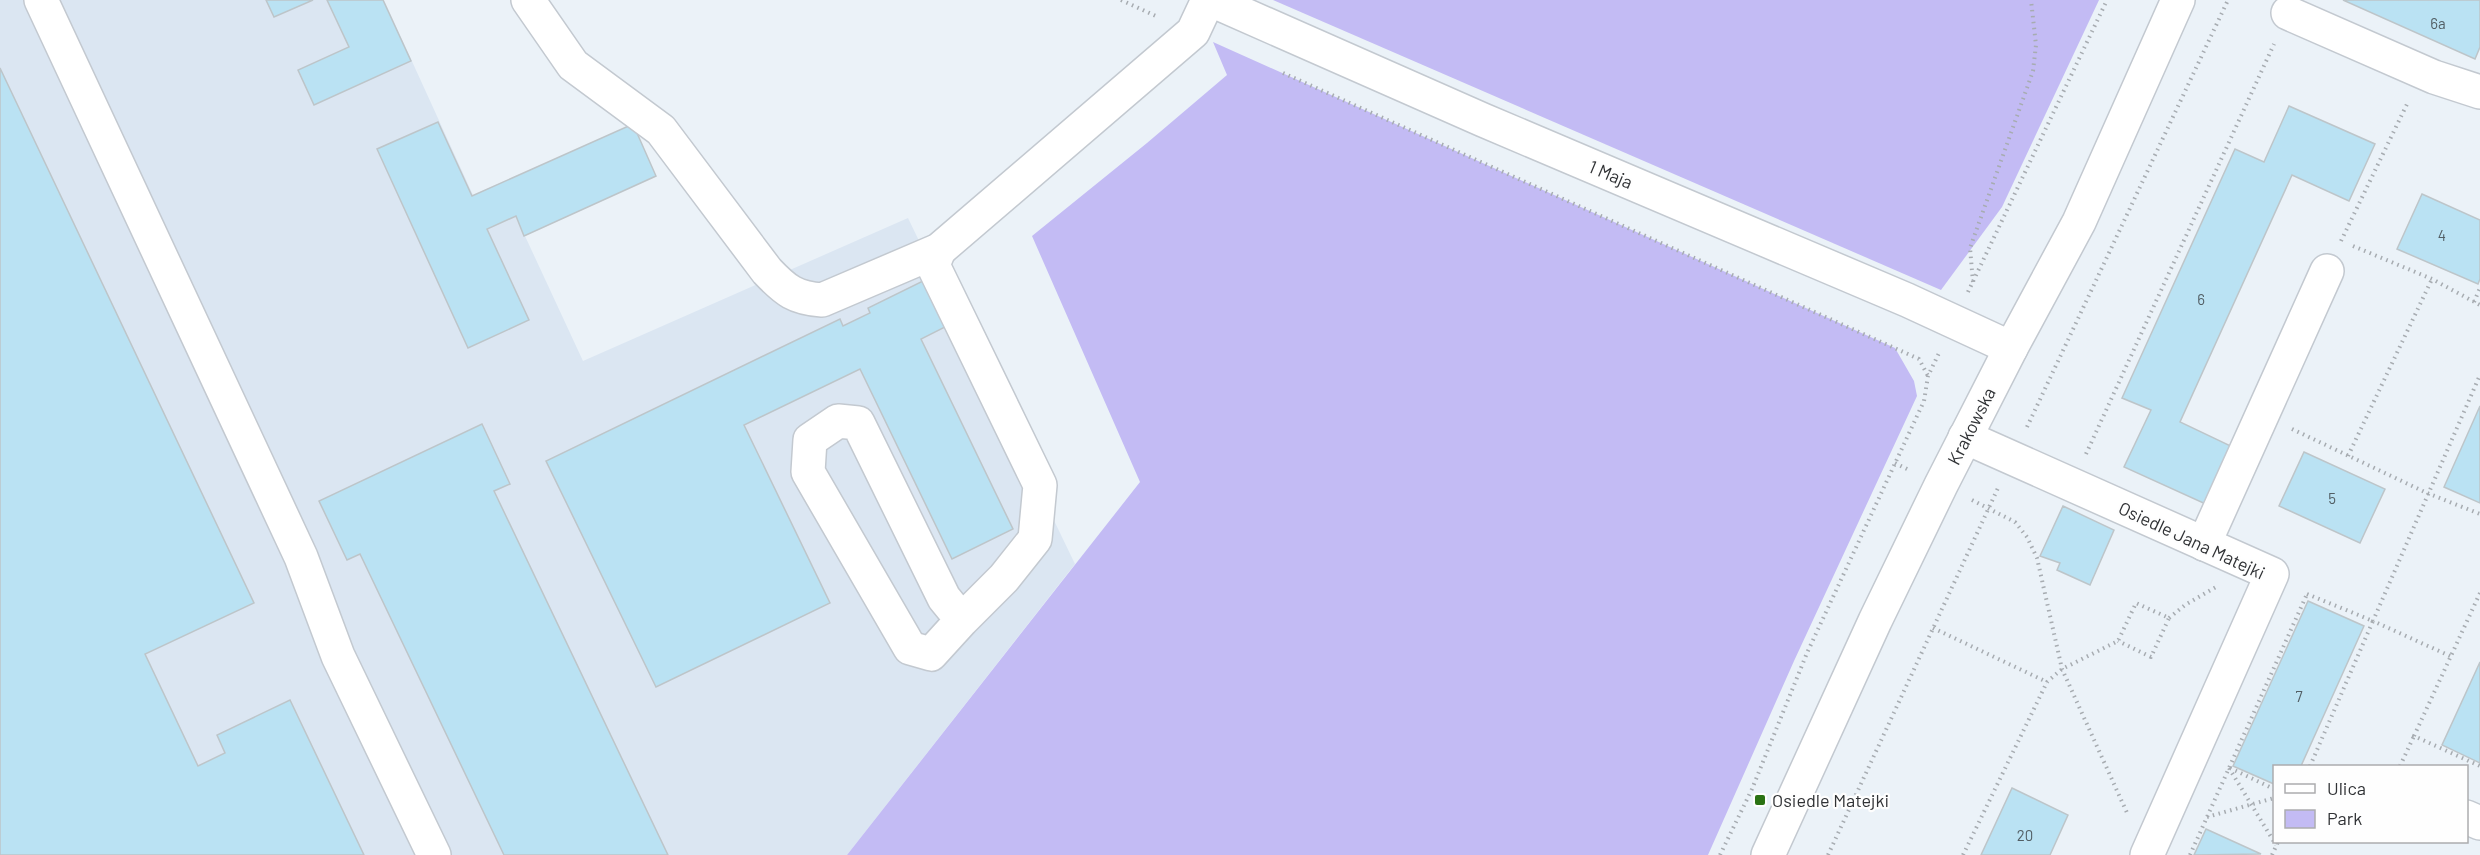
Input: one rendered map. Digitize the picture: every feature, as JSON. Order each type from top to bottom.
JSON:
[{"type":"street","points":[[41,0],[296,546],[338,656],[434,855]]},
{"type":"street","points":[[528,0],[573,65],[661,130],[767,272],[786,291],[805,298],[822,300],[939,250],[1193,32],[1209,0]]},
{"type":"street","name":"1 Maja","points":[[1209,0],[2011,348]]},
{"type":"street","name":"Krakowska","points":[[1768,855],[1875,621],[1965,437],[2079,222],[2178,0]]},
{"type":"street","points":[[2288,13],[2422,72],[2480,92]]},
{"type":"street","points":[[939,250],[933,265],[1040,485],[1035,539],[1004,578],[931,654],[910,648],[808,472],[810,440],[838,421],[858,423],[944,598],[962,620]]},
{"type":"street","points":[[2204,544],[2326,272]]},
{"type":"street","name":"Osiedle Jana Matejki","points":[[1965,437],[2272,574],[2146,855]]},
{"type":"path","points":[[1121,0],[1193,32]]},
{"type":"path","points":[[1973,283],[1970,248],[2033,72],[2036,45],[2031,0]]},
{"type":"path","points":[[1720,855],[1752,789],[1807,652],[1924,401],[1928,376],[2107,0]]},
{"type":"path","points":[[1828,855],[2228,0]]},
{"type":"path","points":[[2072,485],[2288,13]]},
{"type":"path","points":[[1278,71],[1919,358],[1928,376]]},
{"type":"path","points":[[2326,272],[2422,72]]},
{"type":"path","points":[[2341,241],[2432,279],[2480,305]]},
{"type":"path","points":[[2348,456],[2432,279]]},
{"type":"path","points":[[2474,302],[2480,288]]},
{"type":"path","points":[[2310,765],[2480,375]]},
{"type":"path","points":[[2300,433],[2427,493],[2480,514]]},
{"type":"path","points":[[1989,508],[2015,522],[2027,537],[2037,558],[2061,669],[2132,824]]},
{"type":"path","points":[[2118,641],[2151,657],[2169,618],[2185,605],[2252,565]]},
{"type":"path","points":[[2190,855],[2304,593],[2450,656]]},
{"type":"path","points":[[2400,765],[2480,593]]},
{"type":"path","points":[[1963,855],[2047,682],[2061,669],[2118,641],[2136,603],[2169,618]]},
{"type":"path","points":[[1934,628],[2047,682]]},
{"type":"path","points":[[2414,736],[2480,766]]},
{"type":"path","points":[[2229,768],[2273,789]]},
{"type":"path","points":[[2229,768],[2273,836]]},
{"type":"path","points":[[2206,818],[2273,798]]},
{"type":"path","points":[[2274,854],[2277,843]]},
{"type":"shaded area","points":[[0,0],[384,0],[473,195],[633,124],[656,176],[525,236],[583,361],[908,218],[1075,564],[847,855],[0,855]]},
{"type":"green space","points":[[1273,0],[2099,0],[2002,207],[1941,290]]},
{"type":"green space","points":[[1213,42],[1895,348],[1914,381],[1917,396],[1794,661],[1708,855],[847,855],[1140,482],[1032,236],[1227,75]]},
{"type":"building","points":[[266,0],[313,0],[274,17]]},
{"type":"building","points":[[327,0],[383,0],[411,61],[314,105],[298,70],[349,47]]},
{"type":"building","points":[[2343,0],[2480,0],[2480,47],[2475,59]]},
{"type":"building","points":[[0,68],[254,603],[145,654],[198,766],[225,753],[217,735],[290,700],[364,855],[0,855]]},
{"type":"building","points":[[2289,106],[2375,144],[2349,201],[2292,175],[2180,422],[2237,449],[2210,506],[2124,467],[2151,410],[2122,398],[2235,149],[2264,162]]},
{"type":"building","points":[[438,122],[472,196],[633,124],[656,176],[524,236],[516,216],[487,229],[529,320],[468,348],[377,149]]},
{"type":"building","points":[[2422,194],[2480,220],[2480,279],[2478,284],[2397,249]]},
{"type":"building","points":[[927,279],[949,325],[921,339],[1013,529],[952,559],[860,369],[744,425],[830,603],[656,687],[546,461],[840,319],[843,326],[870,313],[868,308]]},
{"type":"building","points":[[2480,406],[2480,503],[2444,487]]},
{"type":"building","points":[[482,424],[510,484],[494,491],[668,855],[504,855],[360,554],[347,560],[319,501]]},
{"type":"building","points":[[2304,452],[2385,489],[2360,543],[2279,506]]},
{"type":"building","points":[[2063,506],[2114,530],[2090,585],[2057,570],[2060,563],[2040,556]]},
{"type":"building","points":[[2308,601],[2364,626],[2301,765],[2273,765],[2273,784],[2233,766]]},
{"type":"building","points":[[2480,662],[2480,763],[2442,745]]},
{"type":"building","points":[[2012,788],[2068,815],[2050,855],[1981,855]]},
{"type":"building","points":[[2206,829],[2261,854],[2194,855]]},
{"type":"place","name":"Osiedle Matejki","points":[[1760,800]]}]
